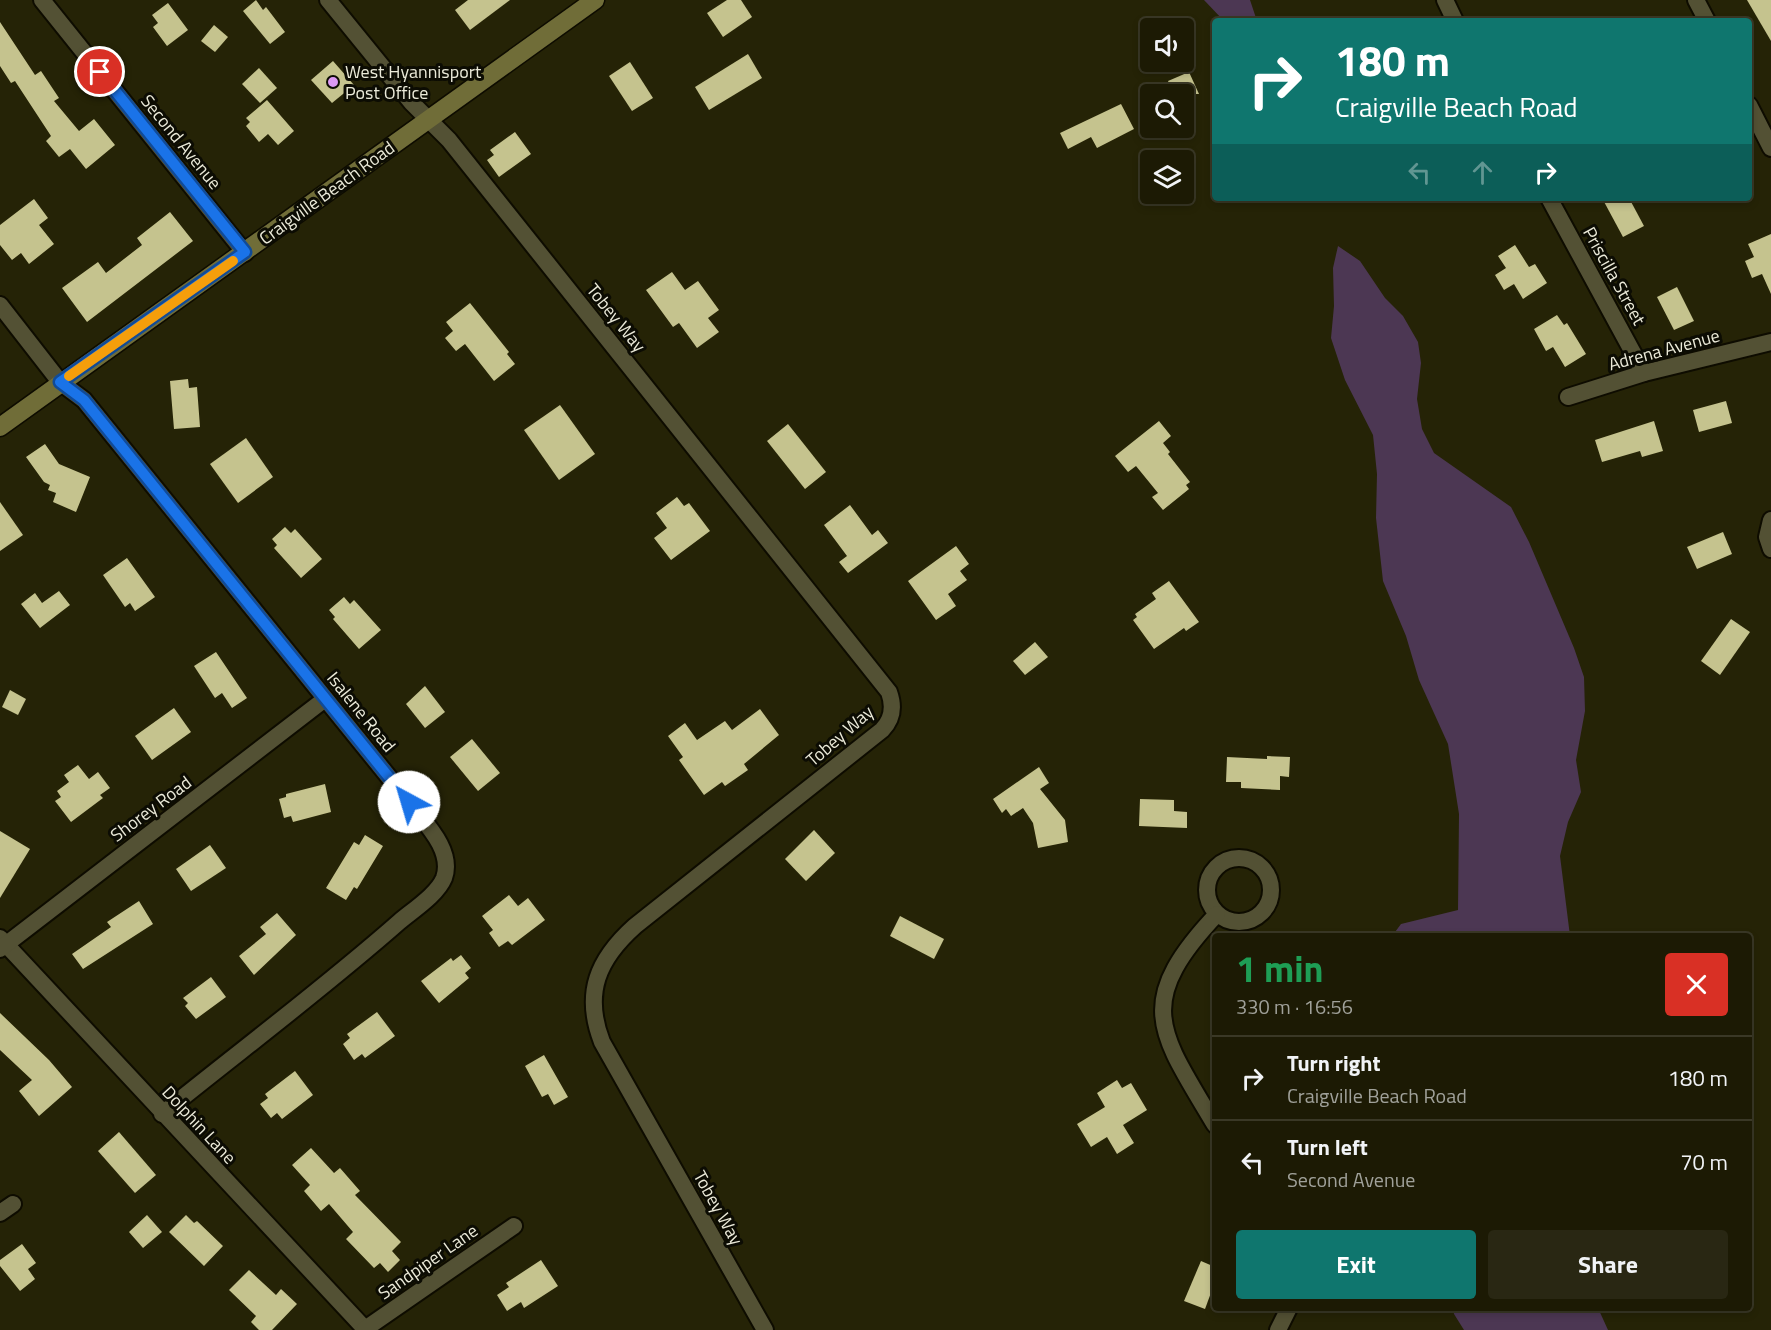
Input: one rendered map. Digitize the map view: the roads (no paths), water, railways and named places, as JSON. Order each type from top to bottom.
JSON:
[{"type":"main road","name":"Craigville Beach Road","points":[[0,427],[595,0]]},
{"type":"street","name":"Second Avenue","points":[[42,0],[245,252]]},
{"type":"street","name":"Tobey Way","points":[[328,0],[427,120],[448,140],[890,695],[891,716],[882,730],[635,926],[611,949],[597,978],[594,1011],[602,1041],[765,1330]]},
{"type":"street","points":[[1444,0],[1453,18]]},
{"type":"street","points":[[1696,0],[1705,18]]},
{"type":"street","points":[[1752,111],[1771,148]]},
{"type":"street","name":"Priscilla Street","points":[[1551,201],[1644,373]]},
{"type":"street","name":"Isalene Road","points":[[0,305],[60,382],[84,400],[436,837],[444,854],[444,878],[434,892],[364,953],[162,1114]]},
{"type":"street","name":"Adrena Avenue","points":[[1568,397],[1644,373],[1771,342]]},
{"type":"street","points":[[1771,520],[1767,537],[1771,549]]},
{"type":"street","name":"Shorey Road","points":[[2,944],[325,699]]},
{"type":"street","points":[[1212,1120],[1171,1048],[1163,1024],[1163,1013],[1167,987],[1179,960],[1217,914]]},
{"type":"street","name":"Dolphin Lane","points":[[2,944],[365,1330]]},
{"type":"street","name":"Sandpiper Lane","points":[[365,1330],[514,1226]]},
{"type":"street","points":[[1278,1330],[1288,1311]]},
{"type":"place","name":"West Hyannisport Post Office","points":[[333,82]]}]
